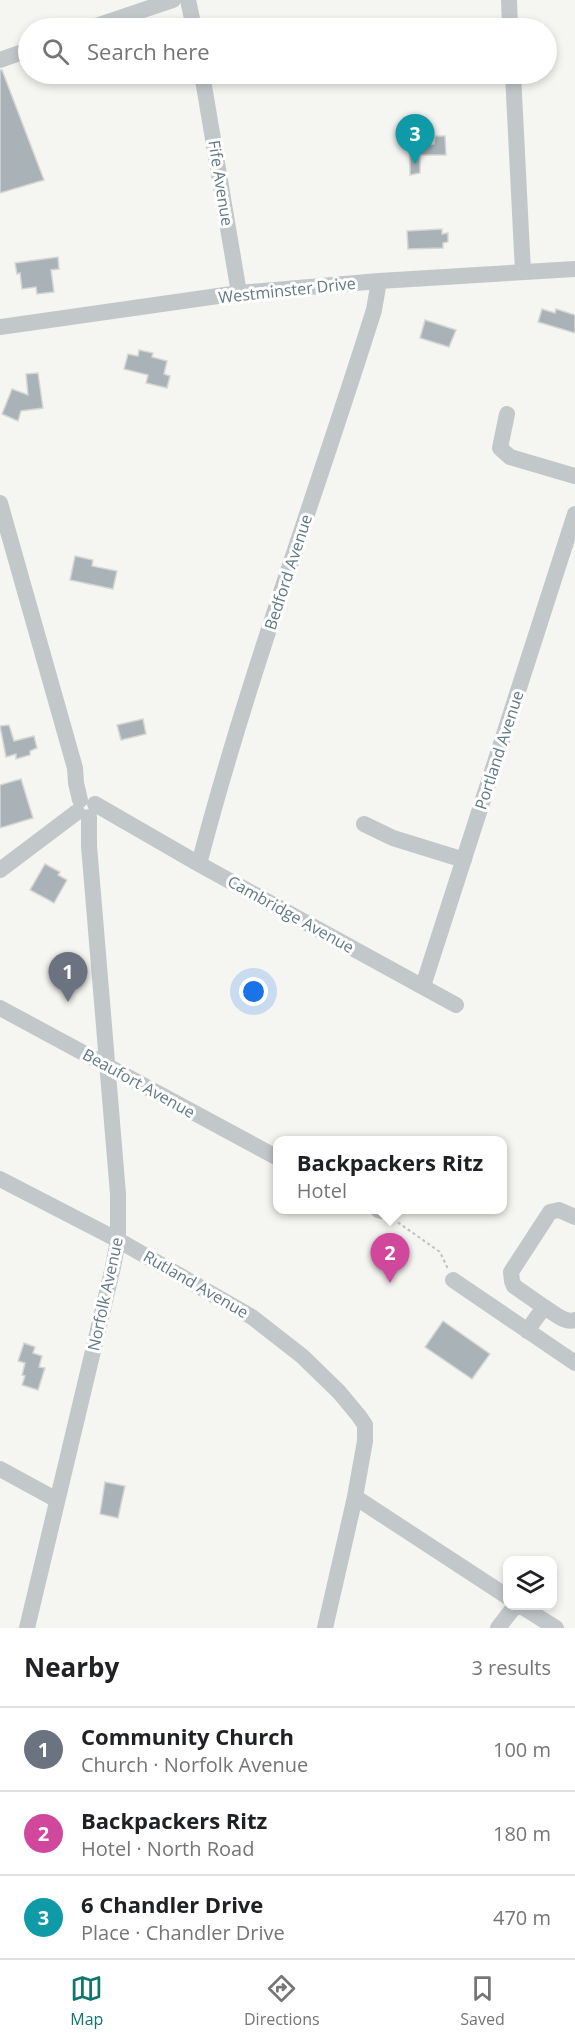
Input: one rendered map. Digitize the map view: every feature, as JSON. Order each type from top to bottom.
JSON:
[{"type":"street","points":[[120,18],[173,0]]},
{"type":"street","points":[[188,0],[192,18]]},
{"type":"street","points":[[509,0],[510,18]]},
{"type":"street","points":[[0,60],[18,54]]},
{"type":"street","name":"Fife Avenue","points":[[204,84],[239,293]]},
{"type":"street","points":[[514,84],[523,272]]},
{"type":"street","name":"Westminster Drive","points":[[0,327],[239,293],[379,281],[575,269]]},
{"type":"street","name":"Bedford Avenue","points":[[199,864],[215,801],[269,628],[374,310],[379,281]]},
{"type":"street","points":[[507,414],[500,448],[503,453],[575,476]]},
{"type":"street","points":[[0,503],[3,527],[85,808],[0,870]]},
{"type":"street","name":"Portland Avenue","points":[[423,986],[575,514]]},
{"type":"street","name":"Cambridge Avenue","points":[[85,808],[125,823],[456,1005]]},
{"type":"street","name":"Norfolk Avenue","points":[[27,1628],[118,1240],[118,1194],[85,808]]},
{"type":"street","points":[[364,824],[393,838],[464,860]]},
{"type":"street","name":"Beaufort Avenue","points":[[0,1008],[273,1155]]},
{"type":"street","name":"Rutland Avenue","points":[[0,1179],[118,1240],[236,1307],[270,1329],[324,1377],[352,1407],[364,1425],[365,1441],[356,1497]]},
{"type":"street","points":[[575,1217],[559,1210],[550,1212],[511,1272],[514,1286],[564,1319],[575,1320]]},
{"type":"street","points":[[453,1280],[575,1364]]},
{"type":"street","points":[[527,1331],[544,1307]]},
{"type":"street","points":[[0,1469],[57,1500]]},
{"type":"street","points":[[325,1628],[356,1497],[503,1594]]},
{"type":"street","points":[[498,1628],[511,1610]]},
{"type":"street","points":[[529,1610],[556,1628]]},
{"type":"path","points":[[386,1214],[440,1252],[453,1280]]},
{"type":"building","points":[[0,70],[2,70],[44,180],[0,193]]},
{"type":"building","points":[[435,136],[445,136],[446,155],[420,155],[420,173],[410,175],[410,147],[434,144]]},
{"type":"building","points":[[442,229],[442,234],[448,233],[448,242],[443,243],[443,248],[408,249],[407,231]]},
{"type":"building","points":[[58,257],[59,269],[51,270],[54,292],[37,294],[36,287],[22,289],[20,273],[17,274],[15,263]]},
{"type":"building","points":[[542,309],[555,313],[556,309],[575,315],[575,333],[538,322]]},
{"type":"building","points":[[425,320],[456,330],[449,347],[420,338]]},
{"type":"building","points":[[139,350],[153,353],[152,357],[167,361],[164,374],[170,376],[167,388],[146,383],[148,375],[124,369],[128,354],[138,356]]},
{"type":"building","points":[[38,373],[43,408],[21,411],[18,421],[2,414],[12,389],[28,395],[26,374]]},
{"type":"building","points":[[75,556],[93,560],[92,566],[117,571],[113,589],[70,580]]},
{"type":"building","points":[[143,719],[146,734],[121,740],[117,725]]},
{"type":"building","points":[[9,725],[14,741],[34,736],[37,748],[30,751],[30,755],[16,759],[16,754],[6,757],[0,726]]},
{"type":"building","points":[[21,779],[33,818],[0,828],[0,785]]},
{"type":"building","points":[[45,864],[60,872],[58,875],[67,880],[54,903],[30,890]]},
{"type":"building","points":[[443,1321],[490,1354],[472,1379],[425,1347]]},
{"type":"building","points":[[24,1343],[35,1347],[33,1353],[42,1356],[39,1367],[45,1368],[38,1390],[22,1385],[25,1363],[18,1361]]},
{"type":"building","points":[[105,1482],[125,1486],[118,1518],[100,1514]]},
{"type":"place","name":"6 Chandler Drive","points":[[415,164]]},
{"type":"place","name":"Community Church","points":[[68,1002]]},
{"type":"place","name":"Backpackers Ritz","points":[[390,1283]]}]
